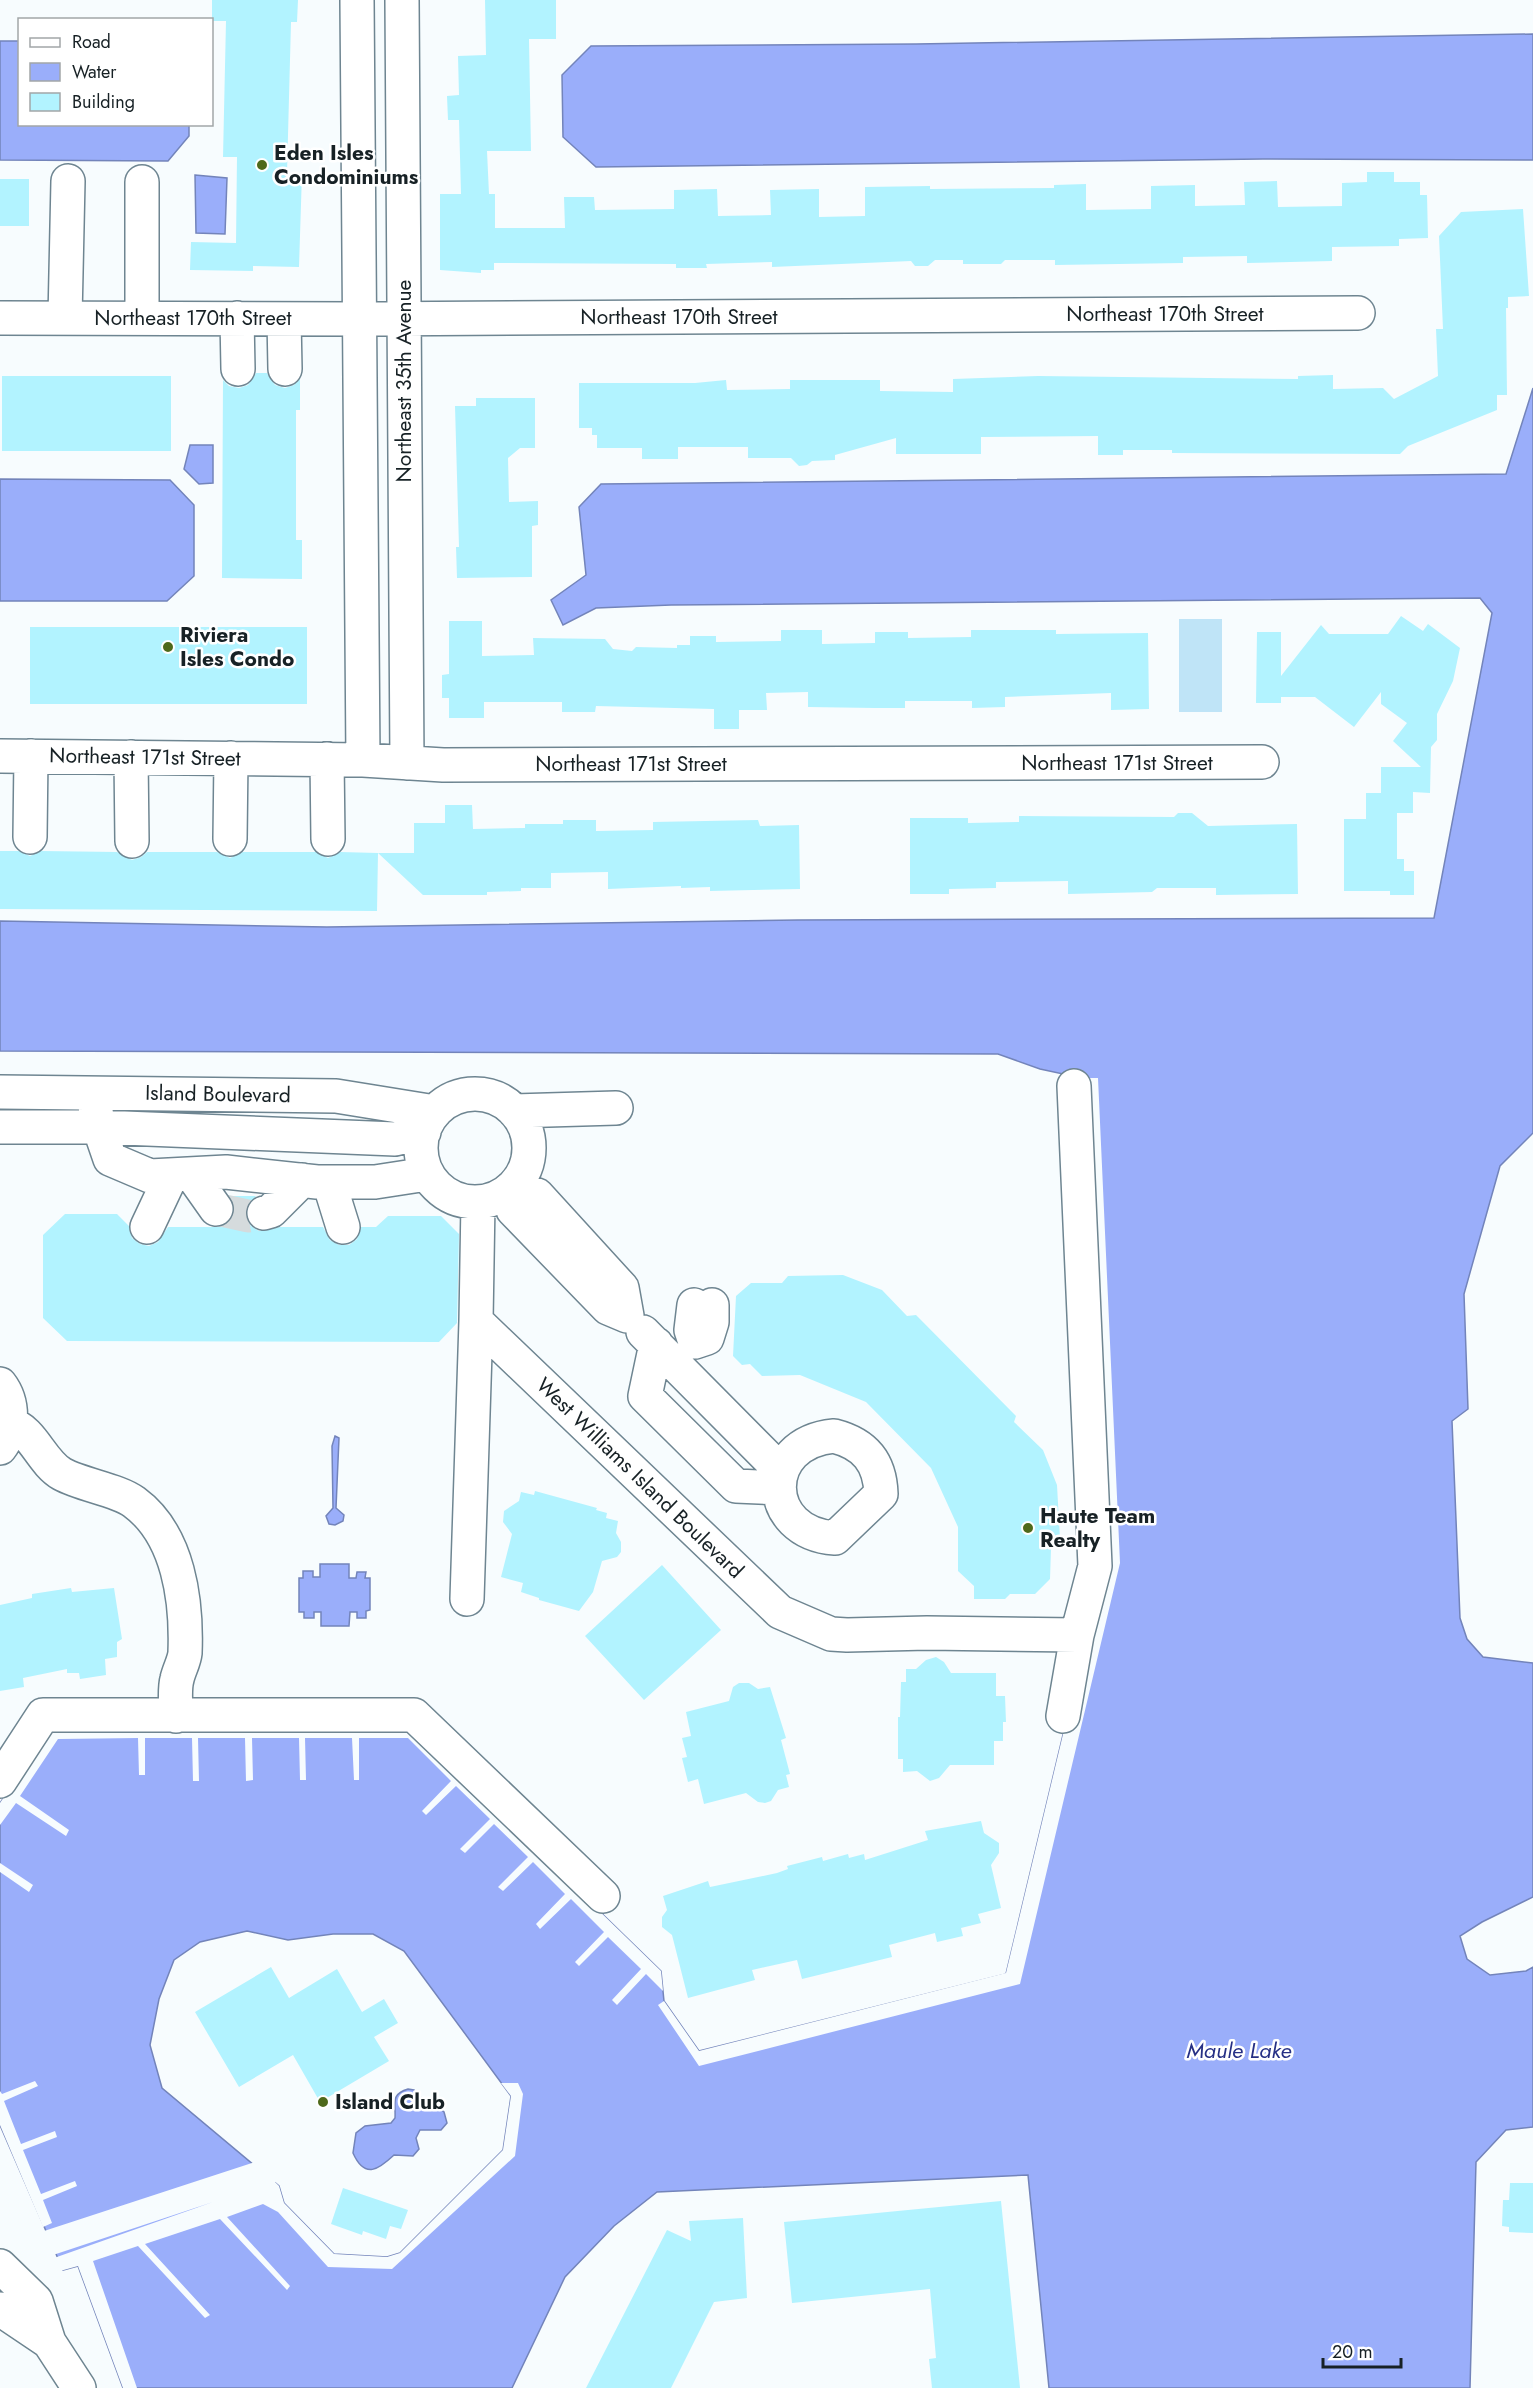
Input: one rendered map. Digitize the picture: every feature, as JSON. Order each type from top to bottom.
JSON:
[{"type":"street","name":"Northeast 35th Avenue","points":[[357,0],[363,760]]},
{"type":"street","name":"Northeast 35th Avenue","points":[[402,0],[407,763]]},
{"type":"street","points":[[65,318],[68,181]]},
{"type":"street","points":[[142,182],[142,318]]},
{"type":"street","name":"Northeast 170th Street","points":[[0,318],[404,319],[1358,313]]},
{"type":"street","points":[[237,318],[237,369]]},
{"type":"street","points":[[284,319],[285,369]]},
{"type":"street","points":[[15,756],[30,837]]},
{"type":"street","name":"Northeast 171st Street","points":[[15,756],[327,759],[455,765],[1262,762]]},
{"type":"street","points":[[132,757],[132,841]]},
{"type":"street","points":[[230,839],[231,758]]},
{"type":"street","points":[[327,759],[328,839]]},
{"type":"street","points":[[1063,1716],[1077,1635],[1095,1566],[1074,1086]]},
{"type":"street","name":"Island Boulevard","points":[[0,1092],[336,1096],[429,1122]]},
{"type":"street","points":[[93,1092],[99,1127],[110,1159],[150,1176],[225,1172],[316,1181],[375,1182],[427,1174]]},
{"type":"street","name":"Island Boulevard","points":[[0,1126],[99,1127],[395,1139],[429,1122],[450,1100],[466,1095],[483,1095],[500,1100],[514,1111]]},
{"type":"street","points":[[514,1111],[616,1108]]},
{"type":"street","points":[[429,1122],[420,1144],[422,1163],[427,1174],[443,1192],[460,1200],[478,1202],[496,1198],[511,1188],[525,1167],[529,1141],[524,1125],[514,1111]]},
{"type":"street","points":[[182,1176],[216,1209]]},
{"type":"street","points":[[147,1227],[182,1176]]},
{"type":"street","points":[[264,1213],[271,1211],[316,1181]]},
{"type":"street","points":[[316,1181],[343,1227]]},
{"type":"street","points":[[511,1188],[513,1210],[608,1308],[627,1316],[675,1350],[780,1479],[736,1486],[645,1396],[675,1350],[691,1330],[703,1305]]},
{"type":"street","points":[[467,1599],[478,1202]]},
{"type":"street","name":"West Williams Island Boulevard","points":[[476,1321],[780,1612],[831,1634],[871,1636],[927,1633],[1077,1635]]},
{"type":"street","points":[[0,1384],[10,1406],[5,1436]]},
{"type":"street","points":[[5,1436],[21,1427],[60,1473],[133,1500],[154,1519],[165,1536],[178,1570],[185,1655],[176,1682],[176,1716]]},
{"type":"street","points":[[0,1780],[43,1715],[414,1715],[603,1896]]},
{"type":"street","points":[[0,2266],[36,2301],[49,2342],[79,2388]]},
{"type":"street","points":[[0,2309],[49,2342]]},
{"type":"shaded area","points":[[1179,619],[1222,619],[1222,712],[1179,712]]},
{"type":"water","points":[[1533,34],[1533,160],[1263,159],[596,167],[563,137],[562,75],[591,46],[916,44]]},
{"type":"water","points":[[0,41],[18,41],[18,126],[189,126],[189,136],[168,161],[0,160]]},
{"type":"water","points":[[195,175],[227,178],[225,234],[196,233]]},
{"type":"water","name":"Maule Lake","points":[[1533,388],[1533,1133],[1500,1166],[1464,1294],[1468,1409],[1452,1421],[1460,1618],[1467,1639],[1483,1657],[1533,1663],[1533,1897],[1482,1922],[1460,1936],[1467,1959],[1490,1975],[1526,1971],[1533,1967],[1533,2127],[1506,2130],[1476,2162],[1470,2388],[1049,2388],[1028,2175],[657,2192],[614,2226],[565,2277],[512,2388],[123,2388],[78,2266],[63,2270],[0,2125],[0,1803],[49,1730],[410,1727],[661,1971],[664,2001],[699,2051],[1006,1974],[1103,1567],[1082,1078],[1040,1069],[998,1054],[0,1051],[0,921],[327,927],[798,920],[1434,918],[1492,613],[1480,598],[671,605],[596,608],[563,625],[551,600],[586,575],[579,507],[601,484],[1506,474]],"holes":[[[247,1931],[288,1940],[333,1934],[373,1934],[404,1951],[511,2096],[503,2150],[400,2253],[387,2257],[334,2254],[284,2203],[279,2186],[162,2088],[150,2045],[159,1999],[174,1960],[200,1942]]]},
{"type":"water","points":[[190,445],[213,445],[213,483],[199,484],[184,469]]},
{"type":"water","points":[[0,479],[170,480],[194,505],[194,576],[167,601],[0,601]]},
{"type":"water","points":[[335,1436],[339,1438],[336,1508],[344,1515],[343,1521],[335,1525],[329,1524],[326,1516],[333,1508],[332,1446]]},
{"type":"water","points":[[320,1564],[349,1564],[349,1578],[356,1578],[357,1572],[366,1572],[365,1578],[370,1578],[370,1610],[366,1611],[366,1618],[357,1618],[357,1612],[350,1612],[349,1626],[321,1626],[321,1612],[314,1612],[314,1618],[304,1618],[304,1612],[299,1612],[299,1578],[303,1578],[303,1571],[313,1571],[313,1577],[320,1577]]},
{"type":"water","points":[[408,2089],[414,2090],[427,2104],[444,2112],[447,2123],[441,2130],[420,2130],[416,2138],[419,2149],[413,2156],[394,2155],[378,2168],[362,2167],[353,2153],[356,2133],[365,2126],[391,2123],[395,2118],[396,2097]]},
{"type":"pier","points":[[1083,1078],[1098,1078],[1120,1563],[1020,1984],[699,2066],[658,2005],[664,2001],[699,2051],[1006,1973],[1103,1567]]},
{"type":"pier","points":[[410,1727],[661,1971],[663,1991],[646,1974],[617,2005],[612,2000],[641,1969],[608,1937],[579,1966],[575,1962],[604,1932],[571,1899],[540,1929],[536,1924],[565,1894],[533,1862],[503,1891],[498,1887],[528,1857],[494,1824],[465,1853],[460,1849],[490,1819],[456,1786],[426,1815],[422,1811],[451,1781],[408,1738],[359,1738],[359,1780],[354,1780],[352,1738],[305,1738],[306,1780],[300,1780],[299,1738],[252,1738],[253,1780],[246,1781],[245,1738],[198,1738],[199,1781],[193,1781],[192,1738],[145,1738],[145,1775],[139,1775],[138,1738],[58,1739],[20,1796],[69,1830],[66,1836],[16,1803],[0,1825],[0,1803],[49,1730]]},
{"type":"pier","points":[[0,1863],[33,1885],[29,1892],[0,1872]]},
{"type":"pier","points":[[35,2081],[38,2086],[4,2101],[21,2144],[55,2131],[57,2137],[23,2150],[41,2194],[75,2181],[77,2186],[43,2200],[52,2223],[43,2227],[0,2125],[0,2091],[2,2094]]},
{"type":"pier","points":[[501,2083],[518,2083],[523,2094],[515,2156],[392,2269],[328,2267],[278,2212],[263,2204],[227,2217],[290,2286],[287,2290],[220,2219],[145,2244],[210,2315],[205,2318],[138,2246],[93,2261],[137,2388],[123,2388],[78,2266],[60,2271],[54,2258],[213,2202],[53,2255],[41,2232],[255,2162],[278,2181],[275,2182],[279,2186],[284,2203],[334,2254],[387,2257],[400,2253],[503,2150],[511,2096]]},
{"type":"building","name":"Eden Isles Condominiums","points":[[212,0],[298,0],[297,22],[291,22],[287,173],[302,173],[299,267],[253,266],[253,271],[190,270],[191,242],[236,243],[237,157],[223,157],[226,21],[213,21]]},
{"type":"building","points":[[485,0],[556,0],[556,39],[529,39],[531,151],[487,151],[489,194],[495,194],[495,228],[565,228],[564,197],[594,197],[595,210],[674,209],[674,190],[717,189],[718,216],[771,215],[770,190],[819,189],[819,217],[865,216],[865,187],[1054,188],[1054,185],[1086,184],[1086,210],[1151,209],[1151,186],[1195,185],[1195,206],[1245,205],[1244,182],[1277,181],[1278,207],[1342,206],[1342,183],[1367,182],[1367,172],[1394,172],[1394,182],[1420,182],[1420,195],[1427,195],[1428,238],[1399,239],[1399,246],[1332,247],[1332,261],[1247,263],[1247,256],[1183,257],[1183,263],[1055,265],[1055,260],[1005,260],[1001,264],[963,264],[963,260],[935,260],[928,266],[915,266],[911,261],[772,267],[772,262],[706,264],[707,268],[676,268],[676,264],[494,263],[494,270],[481,270],[481,273],[440,270],[440,194],[461,194],[459,120],[448,120],[447,96],[459,95],[458,56],[486,55]]},
{"type":"building","points":[[0,179],[29,179],[29,226],[0,226]]},
{"type":"building","points":[[1523,209],[1529,296],[1508,297],[1508,308],[1506,308],[1507,395],[1497,395],[1497,410],[1408,446],[1400,454],[1172,453],[1172,450],[1123,450],[1123,455],[1098,455],[1098,436],[981,437],[981,454],[896,454],[896,438],[835,455],[835,460],[812,461],[807,465],[799,466],[791,458],[748,458],[748,447],[678,447],[678,459],[642,459],[642,448],[597,448],[597,435],[592,435],[592,428],[579,428],[579,383],[695,383],[726,380],[727,390],[790,389],[790,380],[880,380],[880,391],[953,392],[953,379],[1038,376],[1298,379],[1298,376],[1333,375],[1333,389],[1383,388],[1394,399],[1438,376],[1436,329],[1443,329],[1439,236],[1461,212]]},
{"type":"building","points":[[256,373],[267,373],[275,385],[285,388],[294,385],[300,379],[300,410],[296,410],[296,540],[302,540],[302,579],[222,578],[223,380],[229,386],[239,388],[248,385]]},
{"type":"building","points":[[2,376],[171,376],[171,451],[2,451]]},
{"type":"building","points":[[476,398],[535,398],[535,448],[520,448],[508,458],[509,502],[538,501],[538,525],[532,526],[532,577],[457,578],[456,547],[459,547],[455,406],[476,406]]},
{"type":"building","points":[[1401,616],[1423,631],[1428,624],[1460,648],[1453,681],[1437,714],[1437,740],[1431,747],[1430,793],[1413,792],[1413,813],[1397,813],[1397,859],[1404,859],[1404,871],[1414,871],[1414,895],[1390,895],[1390,891],[1344,891],[1344,819],[1366,819],[1366,793],[1381,793],[1381,767],[1421,767],[1393,741],[1407,723],[1381,704],[1381,692],[1354,727],[1315,697],[1281,697],[1281,703],[1256,703],[1257,632],[1281,632],[1281,676],[1321,625],[1329,634],[1388,634]]},
{"type":"building","points":[[449,621],[482,621],[482,656],[534,655],[533,638],[605,639],[613,649],[632,651],[636,647],[677,648],[677,645],[690,645],[690,636],[716,636],[716,642],[781,641],[781,630],[822,630],[822,644],[875,643],[875,632],[908,632],[908,638],[971,637],[971,630],[1056,630],[1056,634],[1148,633],[1149,709],[1111,710],[1111,693],[1005,697],[1005,707],[972,708],[972,701],[905,701],[905,708],[808,707],[808,692],[766,693],[767,710],[739,710],[739,729],[714,729],[714,709],[596,706],[595,712],[562,712],[562,702],[484,702],[484,718],[449,718],[449,698],[442,698],[442,675],[449,674]]},
{"type":"building","name":"Riviera Isles Condo","points":[[30,627],[307,627],[307,704],[30,704]]},
{"type":"building","points":[[445,805],[472,805],[473,829],[525,828],[525,824],[563,824],[563,820],[596,820],[596,831],[653,830],[653,822],[758,820],[760,826],[799,825],[800,889],[710,891],[710,887],[681,888],[681,886],[608,889],[608,872],[551,873],[551,888],[521,888],[521,891],[487,892],[487,895],[423,895],[378,853],[414,853],[414,823],[445,823]]},
{"type":"building","points":[[1178,813],[1192,813],[1208,826],[1297,824],[1298,894],[1216,895],[1216,888],[1157,888],[1152,892],[1068,894],[1068,881],[996,882],[996,888],[949,889],[949,894],[910,894],[910,818],[968,818],[968,823],[1019,822],[1019,816],[1174,817]]},
{"type":"building","points":[[0,851],[19,851],[30,856],[41,851],[117,852],[132,860],[147,852],[217,852],[230,858],[243,852],[316,852],[328,858],[340,852],[378,853],[377,911],[0,909]]},
{"type":"building","points":[[231,1196],[256,1196],[246,1208],[246,1218],[251,1226],[259,1231],[280,1227],[323,1227],[330,1240],[339,1245],[349,1245],[357,1239],[361,1227],[376,1227],[388,1216],[441,1216],[459,1234],[457,1323],[439,1342],[67,1341],[43,1318],[43,1235],[65,1214],[117,1214],[129,1226],[132,1238],[140,1244],[149,1246],[158,1242],[168,1227],[231,1227],[235,1208]]},
{"type":"building","points":[[843,1275],[882,1290],[907,1316],[916,1315],[1016,1416],[1014,1422],[1043,1450],[1057,1485],[1060,1539],[1051,1548],[1050,1579],[1035,1594],[1010,1594],[1005,1599],[974,1599],[974,1586],[958,1571],[958,1527],[931,1468],[866,1402],[800,1375],[762,1376],[750,1364],[742,1365],[733,1356],[736,1296],[751,1283],[782,1283],[788,1276]]},
{"type":"building","points":[[535,1491],[597,1508],[596,1510],[607,1513],[606,1518],[618,1521],[616,1533],[621,1542],[621,1552],[617,1557],[602,1561],[593,1592],[579,1611],[539,1600],[539,1598],[521,1592],[523,1583],[501,1577],[512,1534],[503,1522],[504,1511],[519,1501],[521,1492],[534,1495]]},
{"type":"building","points":[[662,1565],[721,1630],[644,1700],[585,1636]]},
{"type":"building","points":[[71,1588],[72,1592],[114,1588],[122,1639],[117,1642],[117,1657],[105,1659],[106,1675],[80,1679],[79,1673],[67,1673],[67,1669],[23,1678],[24,1687],[0,1691],[0,1605],[32,1598],[32,1594]]},
{"type":"building","points":[[936,1657],[944,1662],[951,1673],[996,1673],[996,1696],[1005,1696],[1006,1722],[1003,1722],[1003,1741],[994,1741],[994,1765],[950,1765],[939,1778],[930,1781],[917,1771],[903,1772],[903,1759],[898,1759],[898,1717],[900,1717],[901,1682],[906,1682],[906,1669],[916,1669],[926,1660]]},
{"type":"building","points":[[739,1683],[749,1683],[758,1689],[770,1687],[786,1738],[781,1740],[790,1774],[786,1775],[789,1787],[778,1790],[771,1801],[765,1803],[758,1802],[746,1793],[704,1804],[698,1779],[688,1782],[682,1758],[687,1757],[682,1738],[691,1736],[686,1712],[729,1701],[733,1687]]},
{"type":"building","points":[[981,1821],[984,1833],[999,1843],[999,1853],[991,1865],[1001,1908],[978,1914],[981,1923],[961,1928],[963,1936],[937,1942],[935,1933],[889,1945],[892,1957],[802,1979],[797,1960],[752,1970],[755,1980],[688,1998],[672,1935],[662,1927],[662,1917],[667,1910],[663,1896],[708,1881],[710,1887],[777,1873],[788,1869],[787,1866],[822,1857],[823,1861],[848,1854],[849,1858],[864,1854],[865,1860],[928,1840],[925,1831]]},
{"type":"building","points":[[271,1967],[289,1998],[337,1969],[362,2012],[384,1999],[398,2023],[374,2037],[389,2061],[320,2102],[293,2055],[239,2087],[195,2012]]},
{"type":"building","points":[[1510,2183],[1533,2183],[1533,2233],[1509,2232],[1509,2227],[1502,2226],[1503,2200],[1509,2200]]},
{"type":"building","points":[[343,2188],[408,2210],[401,2229],[390,2226],[386,2239],[363,2231],[362,2235],[331,2224]]},
{"type":"building","points":[[1001,2201],[1020,2388],[932,2388],[929,2359],[936,2358],[930,2289],[792,2303],[784,2222]]},
{"type":"building","points":[[743,2218],[747,2298],[714,2302],[671,2388],[586,2388],[667,2230],[691,2241],[689,2221]]},
{"type":"tunnel","points":[[216,1209],[248,1216],[264,1213]]},
{"type":"place","name":"Eden Isles Condominiums","points":[[262,165]]},
{"type":"place","name":"Riviera Isles Condo","points":[[168,647]]},
{"type":"place","name":"Haute Team Realty","points":[[1028,1528]]},
{"type":"place","name":"Island Club","points":[[323,2102]]}]
